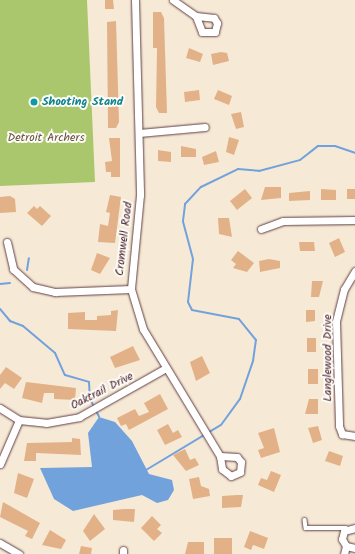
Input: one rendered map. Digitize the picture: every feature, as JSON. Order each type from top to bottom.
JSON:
[{"type":"street","name":"Cromwell Road","points":[[135,0],[140,216],[131,259],[131,289],[140,324],[220,456]]},
{"type":"street","points":[[173,0],[196,16]]},
{"type":"street","points":[[139,132],[205,127]]},
{"type":"street","points":[[260,229],[283,221],[355,220]]},
{"type":"street","points":[[7,242],[13,269],[33,287],[55,292],[131,289]]},
{"type":"street","name":"Langlewood Drive","points":[[355,271],[344,289],[336,322],[339,426],[342,434],[355,436]]},
{"type":"street","name":"Oaktrail Drive","points":[[0,408],[19,420],[46,423],[79,417],[166,368]]},
{"type":"street","points":[[0,464],[19,420]]},
{"type":"street","points":[[344,554],[346,546],[342,539],[351,528]]},
{"type":"street","points":[[0,543],[18,554]]},
{"type":"street","points":[[346,546],[355,548]]},
{"type":"lane","points":[[305,520],[306,528],[351,528]]},
{"type":"green space","name":"Detroit Archers","points":[[0,0],[87,0],[95,182],[0,186]]},
{"type":"water","points":[[99,417],[115,422],[132,441],[149,474],[172,480],[174,490],[168,500],[157,503],[142,495],[73,511],[54,499],[40,468],[92,467],[88,433]]},
{"type":"building","points":[[105,0],[113,0],[114,9],[105,9]]},
{"type":"building","points":[[153,12],[161,12],[164,18],[167,113],[159,113],[156,107],[157,48],[153,48]]},
{"type":"building","points":[[116,21],[119,122],[116,128],[108,128],[107,22]]},
{"type":"building","points":[[189,48],[203,54],[200,62],[186,58]]},
{"type":"building","points":[[221,52],[227,53],[229,61],[213,65],[211,54]]},
{"type":"building","points":[[199,90],[200,100],[185,102],[184,92]]},
{"type":"building","points":[[218,90],[232,96],[229,105],[214,99]]},
{"type":"building","points":[[241,112],[244,127],[236,129],[231,114]]},
{"type":"building","points":[[229,137],[239,140],[234,155],[226,152]]},
{"type":"building","points":[[109,138],[120,138],[120,177],[111,177],[111,172],[106,172],[105,162],[112,161]]},
{"type":"building","points":[[181,146],[196,149],[196,157],[181,157]]},
{"type":"building","points":[[158,150],[171,152],[171,162],[158,161]]},
{"type":"building","points":[[216,151],[219,162],[204,165],[202,157]]},
{"type":"building","points":[[265,187],[281,187],[281,198],[261,200]]},
{"type":"building","points":[[245,189],[252,198],[237,210],[230,201]]},
{"type":"building","points":[[321,189],[336,190],[336,200],[321,200]]},
{"type":"building","points":[[347,189],[355,189],[355,199],[347,199]]},
{"type":"building","points":[[310,191],[310,200],[289,201],[289,193]]},
{"type":"building","points":[[110,195],[121,197],[115,243],[98,242],[100,224],[108,226],[110,213],[106,212]]},
{"type":"building","points":[[10,196],[15,199],[16,212],[0,213],[0,197]]},
{"type":"building","points":[[34,206],[37,209],[40,206],[51,216],[42,226],[27,213]]},
{"type":"building","points":[[218,218],[229,218],[232,237],[219,234]]},
{"type":"building","points":[[339,238],[345,252],[335,257],[329,243]]},
{"type":"building","points":[[299,242],[314,242],[315,251],[300,251]]},
{"type":"building","points":[[238,251],[254,263],[247,272],[233,268],[236,264],[231,260]]},
{"type":"building","points":[[97,253],[110,258],[100,274],[91,270]]},
{"type":"building","points":[[269,259],[280,261],[280,268],[260,272],[259,261]]},
{"type":"building","points":[[312,281],[323,281],[319,297],[311,297]]},
{"type":"building","points":[[118,310],[116,331],[68,329],[68,313],[85,312],[85,320],[97,320],[97,316],[111,315],[111,311]]},
{"type":"building","points":[[306,310],[315,310],[315,321],[306,322]]},
{"type":"building","points":[[307,338],[316,338],[316,352],[307,352]]},
{"type":"building","points":[[133,346],[140,360],[115,368],[110,357]]},
{"type":"building","points":[[202,356],[210,373],[196,381],[190,362]]},
{"type":"building","points":[[6,367],[22,378],[14,389],[5,383],[0,389],[0,375]]},
{"type":"building","points":[[308,369],[318,369],[318,384],[308,384]]},
{"type":"building","points":[[26,382],[76,388],[75,400],[54,399],[54,393],[44,393],[42,403],[22,398]]},
{"type":"building","points":[[160,394],[168,409],[129,430],[126,424],[121,426],[117,418],[135,409],[139,416],[149,412],[144,403]]},
{"type":"building","points":[[309,399],[318,399],[318,414],[305,414]]},
{"type":"building","points":[[168,424],[173,433],[178,430],[182,437],[165,445],[157,430]]},
{"type":"building","points":[[318,426],[322,440],[313,443],[308,428]]},
{"type":"building","points":[[274,428],[280,452],[261,458],[258,450],[264,448],[258,433]]},
{"type":"building","points":[[72,438],[80,439],[81,455],[36,453],[36,461],[24,461],[27,443],[72,442]]},
{"type":"building","points":[[185,449],[190,460],[195,458],[199,465],[186,471],[173,455]]},
{"type":"building","points":[[329,451],[343,456],[340,466],[325,461]]},
{"type":"building","points":[[271,471],[281,475],[274,492],[258,485],[261,478],[267,480]]},
{"type":"building","points":[[18,473],[34,479],[27,498],[14,493]]},
{"type":"building","points":[[199,477],[201,486],[209,489],[210,496],[193,499],[189,479]]},
{"type":"building","points":[[243,495],[241,507],[222,508],[222,496]]},
{"type":"building","points":[[3,502],[40,523],[32,539],[25,536],[28,531],[0,517]]},
{"type":"building","points":[[135,509],[134,522],[113,520],[113,510]]},
{"type":"building","points":[[94,514],[105,529],[90,541],[83,531]]},
{"type":"building","points":[[152,516],[161,525],[157,529],[162,533],[154,541],[141,528]]},
{"type":"building","points":[[50,530],[66,540],[61,549],[42,545]]},
{"type":"building","points":[[250,531],[268,538],[264,549],[253,545],[251,550],[244,547]]},
{"type":"building","points":[[214,538],[232,538],[232,554],[214,554]]},
{"type":"building","points":[[188,542],[204,542],[204,554],[185,554]]},
{"type":"building","points":[[81,546],[92,548],[91,554],[79,554]]},
{"type":"waterway","points":[[146,470],[221,425],[240,399],[253,361],[256,340],[239,319],[192,310],[188,302],[193,259],[183,221],[185,204],[201,187],[238,169],[259,171],[300,160],[318,146],[335,146],[355,153]]},
{"type":"waterway","points":[[27,270],[29,258]]},
{"type":"waterway","points":[[0,284],[10,283]]},
{"type":"waterway","points":[[0,309],[10,321],[23,326],[55,353],[65,375],[89,382],[90,399],[99,417]]},
{"type":"place","name":"Shooting Stand","points":[[34,102]]}]
